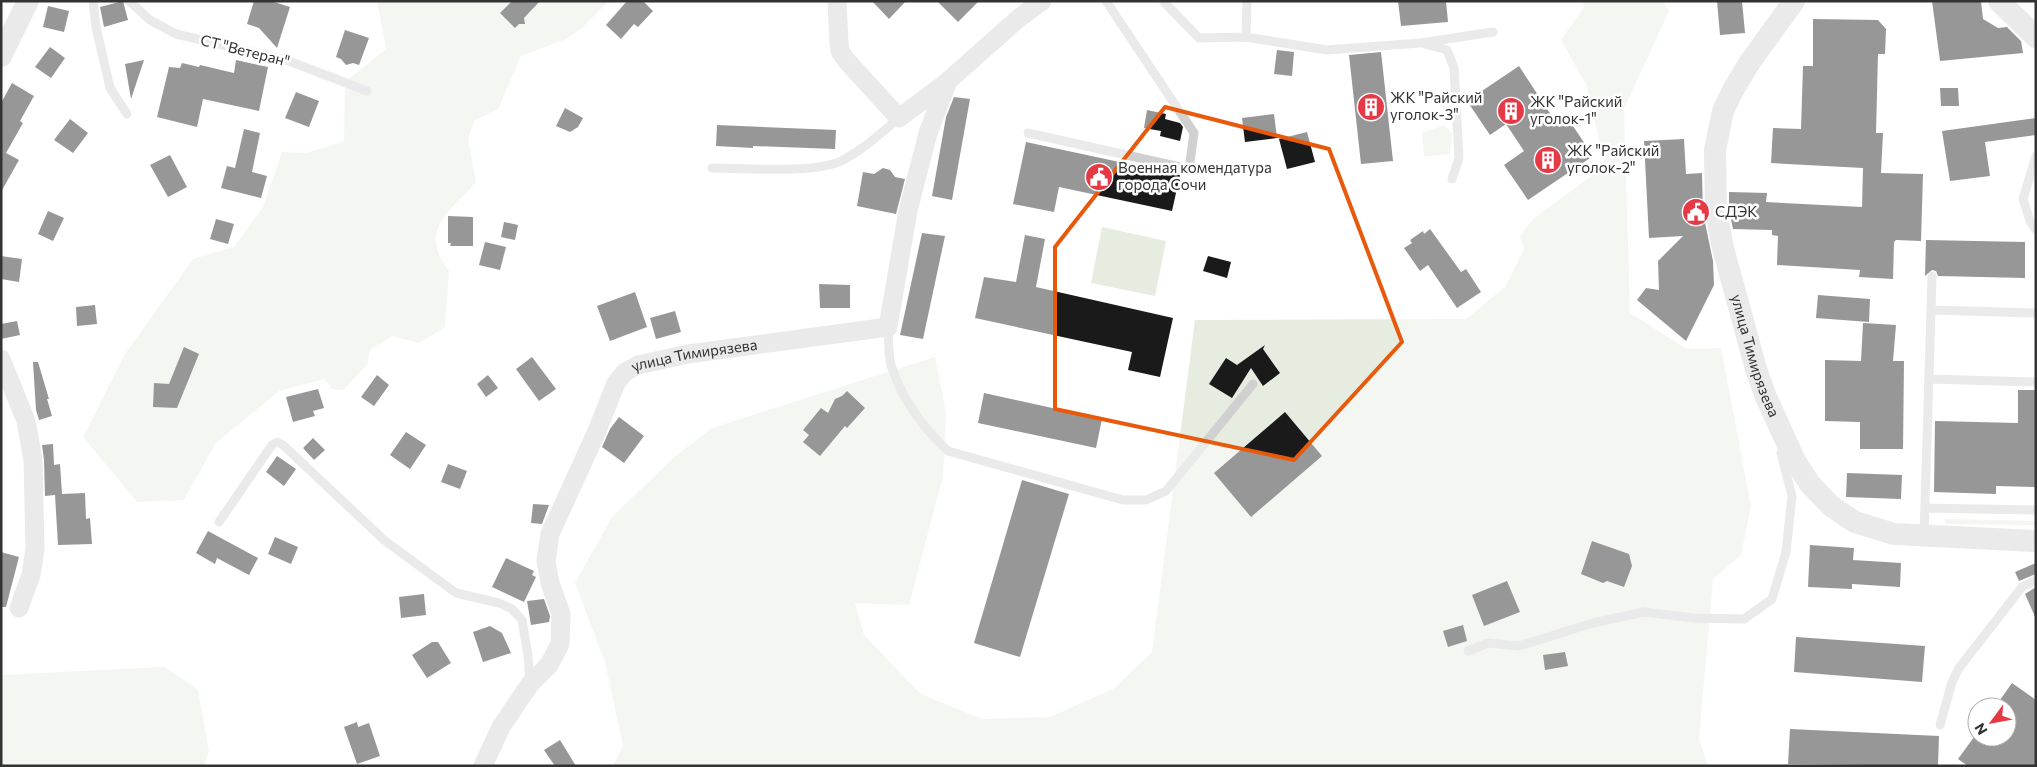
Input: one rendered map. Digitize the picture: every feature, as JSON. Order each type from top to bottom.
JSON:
[{"type":"street","points":[[1,56],[28,1]]},
{"type":"street","points":[[837,1],[840,51],[899,118],[948,81],[1042,1]]},
{"type":"street","name":"улица Тимирязева","points":[[1794,1],[1750,62],[1733,90],[1723,111],[1715,150],[1716,211],[1723,248],[1756,369],[1766,397],[1795,461],[1810,484],[1831,506],[1855,522],[1894,534],[2036,541]]},
{"type":"street","points":[[1999,1],[2036,37]]},
{"type":"street","points":[[888,326],[908,211],[928,133],[948,81]]},
{"type":"street","name":"улица Тимирязева","points":[[482,766],[501,726],[530,684],[549,665],[560,644],[561,614],[550,583],[546,561],[550,534],[597,431],[616,383],[625,372],[638,365],[688,354],[888,326]]},
{"type":"street","points":[[1,359],[26,421],[33,460],[35,549],[29,582],[19,608]]},
{"type":"lane","points":[[93,1],[96,26],[110,88],[127,114]]},
{"type":"lane","name":"СТ \"Ветеран\"","points":[[129,1],[150,20],[176,34],[290,61],[367,91]]},
{"type":"lane","points":[[1028,133],[1189,169],[1194,132],[1106,1]]},
{"type":"lane","points":[[1163,1],[1199,38],[1246,37],[1327,50],[1420,43],[1493,32]]},
{"type":"lane","points":[[1246,37],[1247,1]]},
{"type":"lane","points":[[1420,43],[1447,50],[1454,68],[1459,158],[1452,179]]},
{"type":"lane","points":[[712,168],[820,168],[840,161],[856,152],[899,118]]},
{"type":"lane","points":[[2036,156],[2023,199],[2030,221],[2036,230]]},
{"type":"lane","points":[[1924,536],[1932,276]]},
{"type":"lane","points":[[1931,310],[2036,312]]},
{"type":"lane","points":[[888,326],[890,364],[908,403],[927,432],[948,451],[1123,500],[1146,500],[1166,491],[1253,384]]},
{"type":"lane","points":[[1929,379],[2036,382]]},
{"type":"lane","points":[[1468,651],[1488,643],[1519,646],[1593,623],[1644,612],[1694,618],[1744,619],[1772,599],[1786,552],[1792,496],[1766,397]]},
{"type":"lane","points":[[219,522],[272,445],[277,442],[283,445],[384,540],[456,594],[499,603],[512,609],[522,620],[530,684]]},
{"type":"lane","points":[[1925,508],[2036,510]]},
{"type":"lane","points":[[1940,725],[1952,682],[1959,668],[2022,587],[2036,580]]},
{"type":"highlighted area","points":[[1165,107],[1329,149],[1402,342],[1294,460],[1055,409],[1055,247]]},
{"type":"shaded area","points":[[377,1],[609,1],[581,29],[566,39],[521,56],[498,109],[475,120],[468,138],[476,182],[441,222],[437,233],[436,244],[440,257],[449,271],[445,327],[419,343],[392,336],[370,350],[367,365],[343,390],[332,389],[324,379],[279,391],[215,444],[184,500],[137,502],[83,437],[125,354],[193,259],[234,247],[263,207],[282,152],[307,153],[344,141],[345,82],[386,49]]},
{"type":"shaded area","points":[[1582,1],[1663,1],[1669,11],[1624,109],[1630,313],[1687,349],[1721,348],[1751,506],[1741,555],[1713,579],[1699,739],[1708,766],[613,766],[623,746],[605,662],[575,583],[612,517],[674,457],[712,428],[935,357],[946,413],[943,476],[909,605],[855,603],[864,635],[921,694],[982,719],[1050,717],[1113,689],[1152,652],[1195,320],[1466,319],[1505,287],[1524,249],[1520,236],[1533,219],[1605,166],[1586,84],[1561,40],[1584,7]]},
{"type":"shaded area","points":[[1444,125],[1452,133],[1450,154],[1424,156],[1422,133]]},
{"type":"shaded area","points":[[1102,227],[1166,241],[1155,296],[1091,283]]},
{"type":"shaded area","points":[[1946,519],[2036,521],[2036,525],[1946,524],[1944,521]]},
{"type":"shaded area","points":[[165,667],[198,690],[209,751],[204,766],[1,766],[1,675]]},
{"type":"building","points":[[123,1],[128,20],[104,27],[100,7]]},
{"type":"building","points":[[254,1],[271,1],[290,7],[277,48],[259,28],[247,24]]},
{"type":"building","points":[[512,1],[540,1],[524,18],[525,24],[519,24],[515,28],[500,13]]},
{"type":"building","points":[[627,1],[643,1],[653,11],[638,27],[634,24],[621,39],[606,25]]},
{"type":"building","points":[[872,1],[906,1],[889,19]]},
{"type":"building","points":[[937,1],[979,1],[958,22]]},
{"type":"building","points":[[1398,1],[1446,1],[1448,22],[1401,26]]},
{"type":"building","points":[[1717,1],[1742,1],[1745,33],[1720,35]]},
{"type":"building","points":[[1932,1],[1981,1],[1983,19],[1998,28],[2007,27],[2021,41],[2023,53],[1940,61]]},
{"type":"building","points":[[48,6],[69,11],[64,32],[43,27]]},
{"type":"building","points":[[1813,19],[1878,20],[1886,29],[1885,54],[1878,54],[1876,133],[1883,133],[1881,173],[1923,174],[1921,241],[1896,240],[1894,242],[1893,279],[1859,277],[1860,270],[1777,265],[1778,236],[1772,235],[1772,230],[1733,229],[1729,210],[1729,192],[1767,193],[1766,202],[1862,207],[1863,168],[1771,163],[1773,128],[1801,129],[1803,66],[1813,66]]},
{"type":"building","points":[[345,30],[369,38],[359,65],[353,63],[346,65],[341,59],[336,57]]},
{"type":"building","points":[[50,47],[65,58],[51,78],[35,67]]},
{"type":"building","points":[[1277,50],[1294,52],[1292,76],[1274,74]]},
{"type":"building","name":"ЖК \"Райский уголок-3\"","points":[[1381,52],[1393,161],[1361,164],[1349,55]]},
{"type":"building","points":[[144,60],[131,99],[125,64]]},
{"type":"building","points":[[236,60],[268,67],[259,111],[203,99],[197,127],[157,117],[169,67],[180,68],[182,63],[234,73]]},
{"type":"building","points":[[1519,66],[1559,127],[1569,120],[1593,156],[1528,200],[1504,165],[1524,151],[1506,124],[1490,135],[1467,101]]},
{"type":"building","points":[[12,83],[34,96],[20,121],[23,123],[6,153],[19,160],[1,192],[1,103]]},
{"type":"building","points":[[1940,88],[1958,88],[1959,106],[1941,106]]},
{"type":"building","points":[[296,92],[319,101],[309,127],[285,118]]},
{"type":"building","points":[[954,97],[970,99],[952,200],[932,196],[946,117]]},
{"type":"building","points":[[565,108],[583,118],[578,127],[570,132],[556,126]]},
{"type":"building","points":[[1147,110],[1166,114],[1165,119],[1180,123],[1183,127],[1180,141],[1160,136],[1161,131],[1144,128]]},
{"type":"building","points":[[1274,114],[1277,138],[1245,142],[1242,118]]},
{"type":"building","points":[[2036,118],[2036,135],[1985,142],[1990,176],[1950,181],[1942,131]]},
{"type":"building","points":[[70,119],[88,133],[73,153],[54,140]]},
{"type":"building","points":[[717,125],[836,130],[835,149],[716,146]]},
{"type":"building","points":[[244,129],[260,133],[252,172],[267,176],[261,198],[221,188],[227,166],[235,168]]},
{"type":"building","points":[[1307,132],[1315,162],[1287,169],[1279,139]]},
{"type":"building","points":[[1684,139],[1686,174],[1702,173],[1703,213],[1713,261],[1714,285],[1686,341],[1637,300],[1646,288],[1659,290],[1658,261],[1683,236],[1649,238],[1644,141]]},
{"type":"building","name":"Военная комендатура города Сочи","points":[[1026,142],[1180,175],[1172,211],[1059,187],[1054,212],[1013,204]]},
{"type":"building","points":[[170,155],[187,187],[168,197],[150,165]]},
{"type":"building","points":[[883,168],[890,170],[895,177],[905,179],[896,214],[857,206],[863,172],[874,174]]},
{"type":"building","points":[[48,211],[64,218],[53,241],[38,234]]},
{"type":"building","points":[[448,216],[473,217],[473,246],[450,246],[451,243],[448,243]]},
{"type":"building","points":[[216,219],[234,224],[228,244],[210,239]]},
{"type":"building","points":[[504,222],[518,225],[515,240],[501,237]]},
{"type":"building","points":[[1430,229],[1461,272],[1466,269],[1481,292],[1457,308],[1428,265],[1420,271],[1404,248],[1412,243],[1410,240],[1423,231],[1424,234]]},
{"type":"building","points":[[922,233],[945,236],[923,339],[900,335]]},
{"type":"building","points":[[1025,235],[1045,239],[1036,287],[1173,318],[1160,377],[1128,370],[1132,352],[975,318],[984,277],[1016,282]]},
{"type":"building","points":[[1926,240],[2025,242],[2025,278],[1938,276],[1936,271],[1932,270],[1925,276]]},
{"type":"building","points":[[485,242],[506,247],[500,270],[479,265]]},
{"type":"building","points":[[1,256],[22,259],[19,282],[1,279]]},
{"type":"building","points":[[1208,256],[1231,262],[1227,278],[1203,271]]},
{"type":"building","points":[[819,284],[850,285],[850,308],[820,308]]},
{"type":"building","points":[[635,292],[647,327],[610,341],[597,306]]},
{"type":"building","points":[[1818,295],[1870,299],[1869,322],[1816,318]]},
{"type":"building","points":[[95,305],[97,324],[77,326],[76,307]]},
{"type":"building","points":[[675,311],[681,332],[656,339],[650,318]]},
{"type":"building","points":[[17,321],[20,335],[1,339],[1,324]]},
{"type":"building","points":[[1863,323],[1896,325],[1893,361],[1904,361],[1903,449],[1860,449],[1860,422],[1825,421],[1825,360],[1861,361]]},
{"type":"building","points":[[1265,345],[1263,349],[1280,373],[1263,386],[1251,368],[1232,398],[1209,384],[1226,358],[1237,365]]},
{"type":"building","points":[[184,347],[199,354],[177,408],[153,407],[154,383],[169,384]]},
{"type":"building","points":[[532,357],[556,389],[539,401],[516,369]]},
{"type":"building","points":[[33,362],[38,362],[52,416],[39,420],[36,410]]},
{"type":"building","points":[[377,375],[389,385],[374,406],[361,397]]},
{"type":"building","points":[[488,375],[498,388],[486,397],[477,384]]},
{"type":"building","points":[[318,389],[324,408],[313,411],[315,416],[293,422],[286,397]]},
{"type":"building","points":[[2018,390],[2036,390],[2036,487],[1996,486],[1996,494],[1934,492],[1935,421],[2018,423]]},
{"type":"building","points":[[847,391],[865,408],[847,428],[845,426],[820,456],[803,442],[809,435],[803,430],[821,408],[828,413],[835,399]]},
{"type":"building","points":[[984,393],[1102,419],[1096,448],[978,423]]},
{"type":"building","points":[[1285,412],[1322,456],[1251,517],[1214,473]]},
{"type":"building","points":[[619,417],[644,436],[624,463],[602,447],[610,429]]},
{"type":"building","points":[[406,432],[426,445],[410,469],[390,455]]},
{"type":"building","points":[[313,438],[325,450],[314,460],[303,448]]},
{"type":"building","points":[[53,444],[54,465],[60,464],[62,494],[85,493],[86,519],[90,518],[92,544],[58,545],[55,495],[45,496],[42,445]]},
{"type":"building","points":[[277,456],[296,469],[284,486],[266,472]]},
{"type":"building","points":[[448,464],[467,471],[460,489],[441,482]]},
{"type":"building","points":[[1847,473],[1902,475],[1901,499],[1846,497]]},
{"type":"building","points":[[1022,480],[1069,494],[1020,657],[974,643]]},
{"type":"building","points":[[533,504],[549,505],[542,524],[531,523]]},
{"type":"building","points":[[208,531],[258,558],[249,575],[217,558],[215,564],[196,553]]},
{"type":"building","points":[[275,537],[298,547],[291,564],[268,554]]},
{"type":"building","points":[[1592,541],[1629,554],[1632,566],[1624,587],[1607,581],[1603,583],[1581,574]]},
{"type":"building","points":[[1810,545],[1854,548],[1853,560],[1901,563],[1900,587],[1852,584],[1852,589],[1808,587]]},
{"type":"building","points":[[1,552],[19,557],[6,607],[1,607]]},
{"type":"building","points":[[506,558],[534,571],[532,575],[536,577],[524,602],[492,587]]},
{"type":"building","points":[[2036,563],[2036,574],[2019,581],[2015,572]]},
{"type":"building","points":[[1507,581],[1520,612],[1484,626],[1472,595]]},
{"type":"building","points":[[2036,587],[2036,619],[2025,594]]},
{"type":"building","points":[[424,594],[426,615],[401,618],[399,597]]},
{"type":"building","points":[[544,599],[550,616],[549,622],[531,625],[527,601]]},
{"type":"building","points":[[1463,625],[1467,641],[1448,647],[1443,631]]},
{"type":"building","points":[[490,626],[502,633],[511,653],[483,662],[473,632]]},
{"type":"building","points":[[1796,637],[1925,646],[1922,682],[1794,672]]},
{"type":"building","points":[[432,642],[438,642],[451,663],[427,678],[412,655]]},
{"type":"building","points":[[1565,652],[1568,666],[1545,670],[1543,655]]},
{"type":"building","points":[[2012,683],[2036,700],[2036,766],[1968,766],[1958,759],[1967,747],[2017,747],[2017,697],[2002,697]]},
{"type":"building","points":[[357,722],[358,727],[369,723],[380,756],[357,764],[344,727]]},
{"type":"building","points":[[1790,729],[1939,736],[1938,766],[1788,764]]},
{"type":"building","points":[[560,740],[576,766],[555,766],[544,750]]},
{"type":"place","name":"ЖК \"Райский уголок-3\"","points":[[1371,107]]},
{"type":"place","name":"ЖК \"Райский уголок-1\"","points":[[1511,111]]},
{"type":"place","name":"ЖК \"Райский уголок-2\"","points":[[1548,160]]},
{"type":"place","name":"Военная комендатура города Сочи","points":[[1099,177]]},
{"type":"place","name":"СДЭК","points":[[1696,212]]}]
